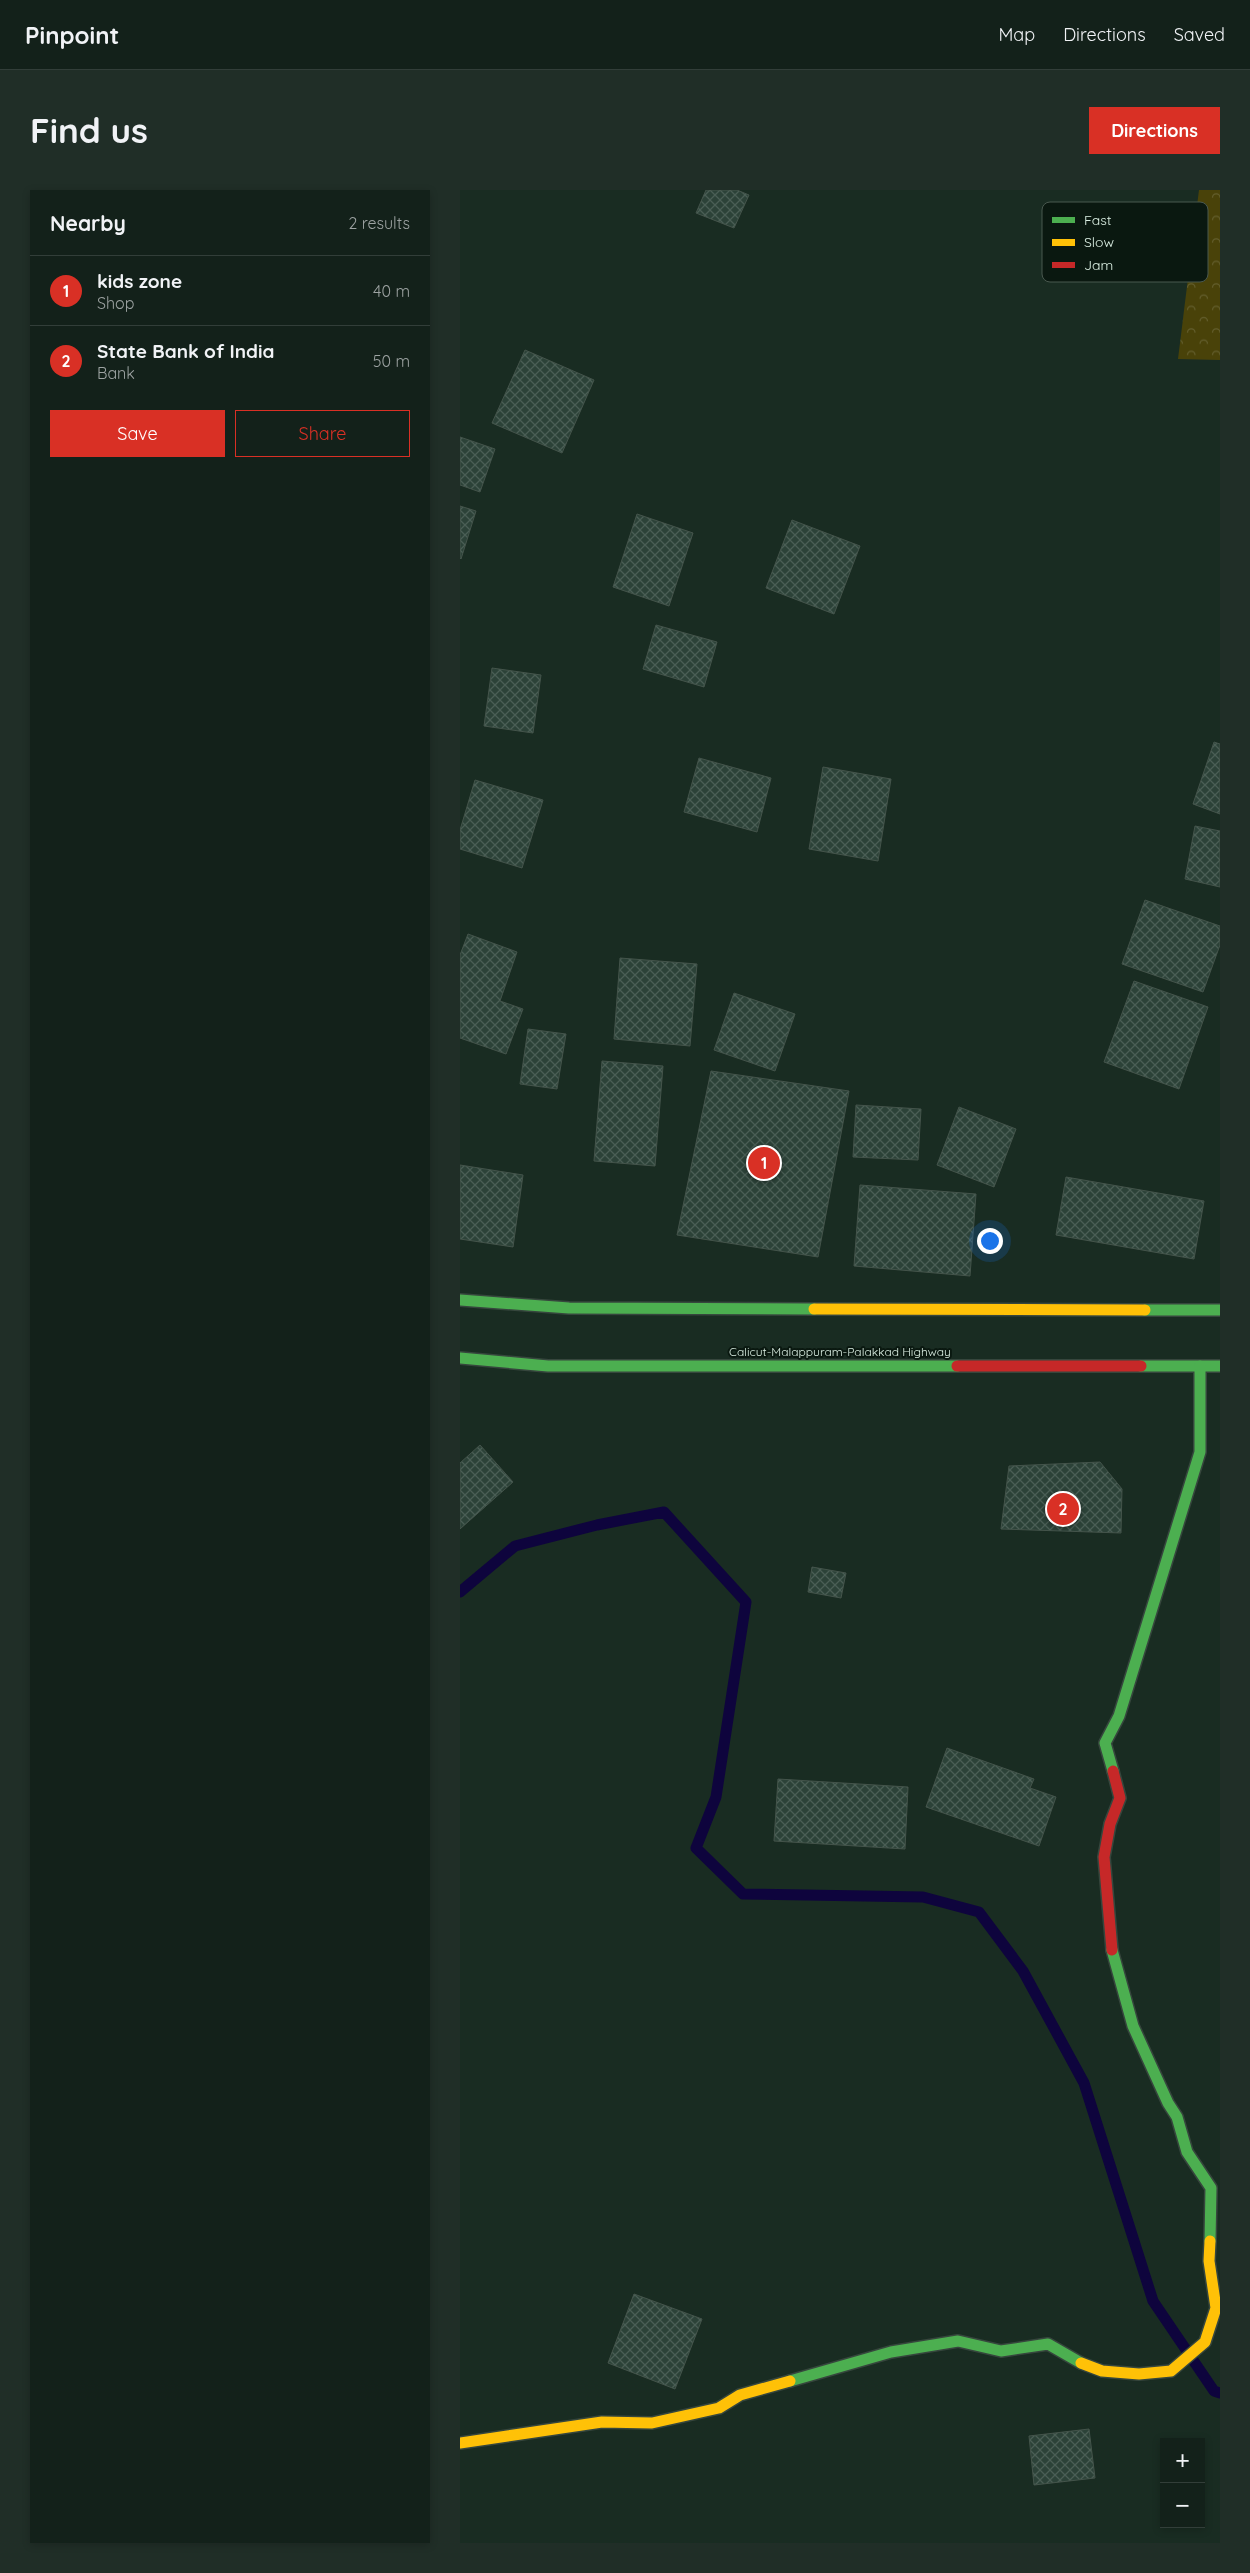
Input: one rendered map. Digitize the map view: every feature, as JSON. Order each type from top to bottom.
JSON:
[{"type":"main road","points":[[460,1300],[569,1308],[1220,1310]]},
{"type":"main road","name":"Calicut-Malappuram-Palakkad Highway","points":[[460,1358],[548,1366],[1220,1366]]},
{"type":"main road","points":[[460,2443],[602,2422],[652,2423],[719,2408],[740,2395],[787,2380],[817,2375],[891,2352],[958,2341],[1001,2350],[1048,2344],[1073,2360],[1102,2371],[1139,2374],[1171,2371],[1205,2342],[1216,2308],[1209,2261],[1211,2188],[1187,2152],[1177,2117],[1168,2103],[1134,2026],[1111,1946],[1108,1888],[1104,1857],[1110,1824],[1120,1798],[1105,1743],[1120,1716],[1157,1587],[1200,1452],[1200,1366]]},
{"type":"green space","points":[[1199,190],[1220,190],[1220,360],[1178,359],[1188,282],[1208,282],[1208,202],[1198,202]]},
{"type":"building","points":[[706,190],[737,190],[749,195],[734,228],[696,213]]},
{"type":"building","points":[[525,350],[594,380],[562,453],[492,423]]},
{"type":"building","points":[[460,437],[495,449],[480,492],[460,485]]},
{"type":"building","points":[[460,506],[476,511],[461,559],[460,558]]},
{"type":"building","points":[[637,514],[693,533],[669,606],[613,587]]},
{"type":"building","points":[[792,520],[860,546],[834,614],[766,588]]},
{"type":"building","points":[[656,625],[717,642],[704,687],[643,669]]},
{"type":"building","points":[[492,668],[541,675],[533,733],[484,726]]},
{"type":"building","points":[[1214,742],[1220,744],[1220,814],[1193,804]]},
{"type":"building","points":[[699,758],[771,778],[757,832],[684,812]]},
{"type":"building","points":[[823,767],[891,779],[878,861],[809,849]]},
{"type":"building","points":[[475,780],[543,800],[522,868],[460,849],[460,830]]},
{"type":"building","points":[[1195,826],[1220,831],[1220,887],[1185,879]]},
{"type":"building","points":[[1145,900],[1220,926],[1220,945],[1203,992],[1122,964]]},
{"type":"building","points":[[468,934],[517,952],[500,1001],[523,1009],[506,1054],[460,1038],[460,955]]},
{"type":"building","points":[[620,958],[697,964],[690,1046],[614,1039]]},
{"type":"building","points":[[1134,981],[1208,1007],[1179,1089],[1104,1062]]},
{"type":"building","points":[[734,993],[795,1014],[775,1071],[714,1050]]},
{"type":"building","points":[[528,1029],[566,1034],[557,1089],[520,1084]]},
{"type":"building","points":[[602,1061],[663,1066],[655,1166],[594,1161]]},
{"type":"building","points":[[711,1071],[849,1091],[818,1257],[677,1235]]},
{"type":"building","points":[[856,1105],[921,1109],[918,1160],[853,1157]]},
{"type":"building","points":[[959,1107],[1016,1129],[994,1187],[937,1165]]},
{"type":"building","points":[[460,1165],[523,1175],[513,1247],[460,1239]]},
{"type":"building","points":[[1066,1177],[1204,1201],[1194,1259],[1056,1235]]},
{"type":"building","points":[[860,1185],[976,1194],[970,1276],[854,1266]]},
{"type":"building","points":[[480,1445],[513,1482],[460,1529],[460,1463]]},
{"type":"building","points":[[1100,1462],[1122,1489],[1121,1533],[1001,1529],[1009,1466]]},
{"type":"building","points":[[812,1567],[846,1573],[841,1598],[808,1592]]},
{"type":"building","points":[[947,1748],[1034,1779],[1030,1788],[1056,1797],[1039,1846],[926,1807]]},
{"type":"building","points":[[778,1779],[908,1787],[905,1849],[774,1841]]},
{"type":"building","points":[[634,2294],[702,2319],[675,2389],[608,2363]]},
{"type":"building","points":[[1089,2429],[1095,2478],[1034,2485],[1029,2436]]},
{"type":"waterway","points":[[460,1592],[515,1546],[597,1525],[664,1512],[746,1602],[716,1797],[696,1848],[743,1894],[923,1897],[979,1912],[1023,1971],[1084,2083],[1153,2301],[1214,2391],[1220,2393]]},
{"type":"traffic: fast","points":[[460,1300],[569,1308],[814,1309]]},
{"type":"traffic: fast","points":[[1145,1310],[1220,1310]]},
{"type":"traffic: fast","points":[[460,1358],[548,1366],[957,1366]]},
{"type":"traffic: fast","points":[[1141,1366],[1220,1366]]},
{"type":"traffic: fast","points":[[1113,1771],[1105,1743],[1119,1716],[1200,1452],[1200,1366]]},
{"type":"traffic: fast","points":[[1112,1950],[1133,2026],[1168,2103],[1177,2117],[1187,2152],[1211,2188],[1210,2241]]},
{"type":"traffic: fast","points":[[790,2381],[891,2352],[958,2341],[1001,2351],[1048,2344],[1081,2363]]},
{"type":"traffic: slow","points":[[814,1309],[1145,1310]]},
{"type":"traffic: slow","points":[[1081,2363],[1102,2371],[1139,2374],[1171,2371],[1205,2342],[1216,2308],[1209,2261],[1210,2241]]},
{"type":"traffic: slow","points":[[460,2443],[602,2422],[652,2423],[719,2408],[740,2395],[790,2381]]},
{"type":"traffic: jam","points":[[957,1366],[1141,1366]]},
{"type":"traffic: jam","points":[[1112,1950],[1104,1857],[1110,1824],[1120,1798],[1113,1771]]},
{"type":"place","name":"kids zone","points":[[764,1163]]},
{"type":"place","name":"State Bank of India","points":[[1063,1509]]}]
